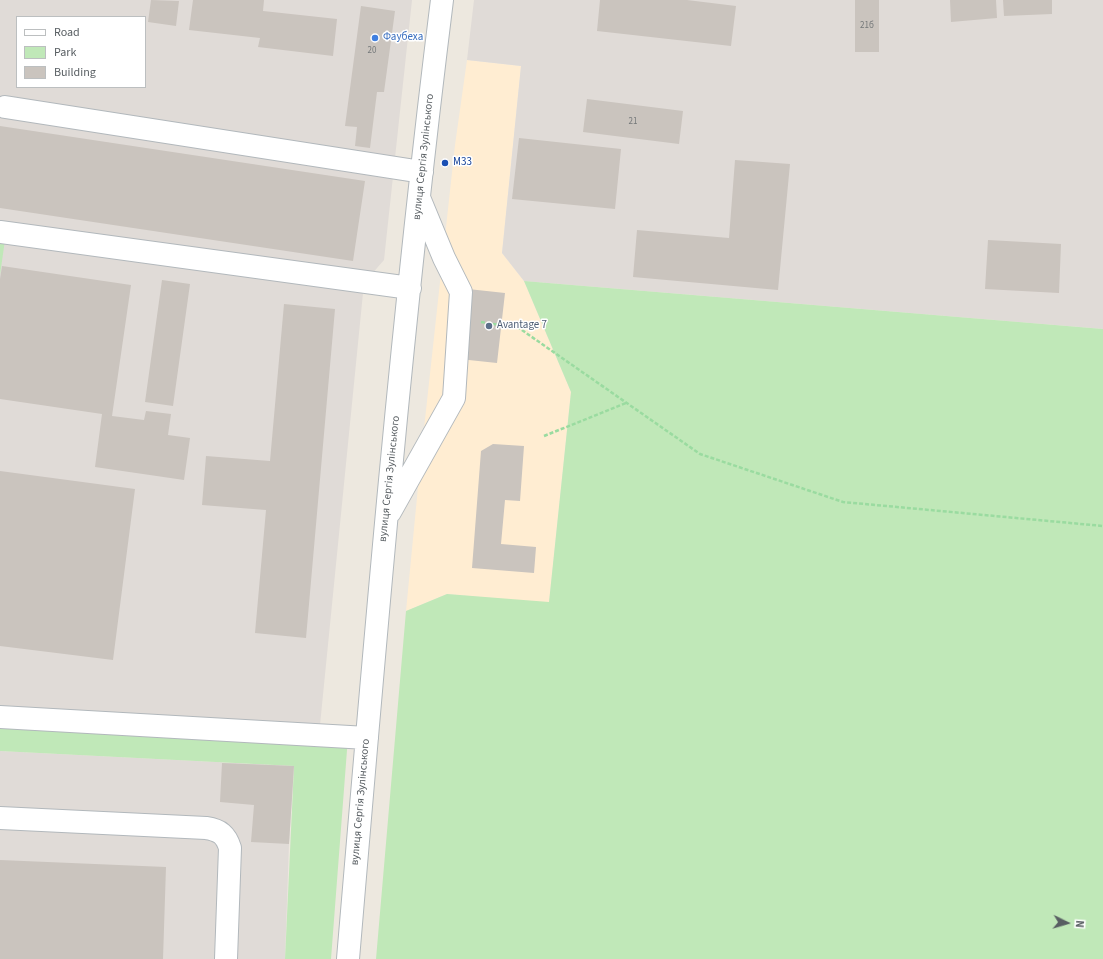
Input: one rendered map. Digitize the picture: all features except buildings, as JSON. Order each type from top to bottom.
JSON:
[{"type":"street","name":"вулиця Сергія Зулінського","points":[[348,959],[385,520],[419,198],[442,0]]},
{"type":"street","points":[[5,107],[422,172]]},
{"type":"street","points":[[385,520],[454,398],[461,292],[444,258],[419,198]]},
{"type":"street","points":[[0,232],[410,288]]},
{"type":"street","points":[[0,717],[367,738]]},
{"type":"street","points":[[0,818],[206,828],[215,829],[223,833],[228,840],[230,848],[226,959]]},
{"type":"path","points":[[459,318],[519,328],[700,454],[843,502],[1103,526]]},
{"type":"path","points":[[544,436],[626,402]]},
{"type":"shaded area","points":[[0,0],[412,0],[384,260],[364,283],[319,735],[0,717]]},
{"type":"shaded area","points":[[474,0],[1103,0],[1103,329],[524,281],[502,253],[521,66],[467,60]]},
{"type":"shaded area","points":[[467,60],[521,66],[502,253],[524,281],[571,392],[549,603],[447,594],[406,611],[421,456],[455,145]]},
{"type":"shaded area","points":[[0,751],[294,766],[289,844],[285,959],[0,959]]},
{"type":"green space","points":[[0,232],[6,233],[0,275]]},
{"type":"green space","points":[[524,281],[1103,329],[1103,959],[376,959],[406,611],[447,594],[549,602],[571,392]]},
{"type":"green space","points":[[0,717],[348,737],[331,959],[285,959],[294,766],[0,751]]},
{"type":"place","name":"Фаубеха","points":[[375,38]]},
{"type":"place","name":"М33","points":[[445,163]]},
{"type":"place","name":"Avantage 7","points":[[489,326]]}]
